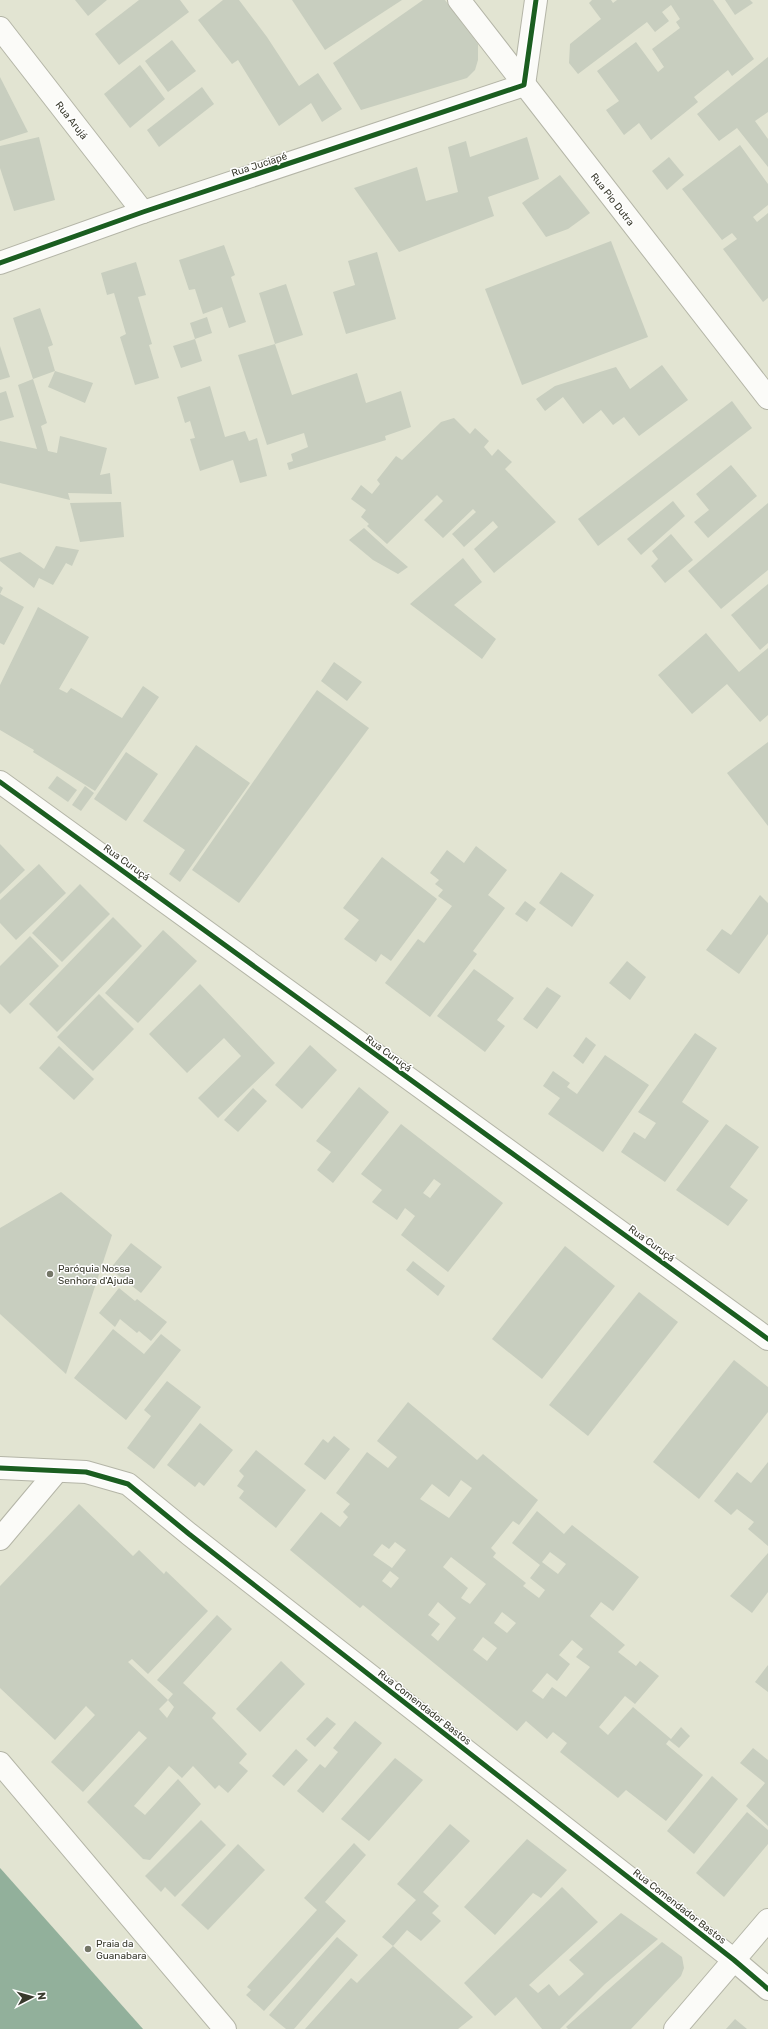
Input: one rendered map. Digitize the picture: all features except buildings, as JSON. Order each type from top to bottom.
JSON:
[{"type":"street","name":"Rua Pio Dutra","points":[[459,0],[768,398]]},
{"type":"street","points":[[524,85],[536,0]]},
{"type":"street","name":"Rua Arujá","points":[[0,28],[143,212]]},
{"type":"street","name":"Rua Juciapé","points":[[0,263],[143,212],[524,85]]},
{"type":"street","name":"Rua Curuçá","points":[[0,782],[768,1339]]},
{"type":"street","name":"Rua Comendador Bastos","points":[[0,1468],[86,1472],[128,1484],[734,1960],[768,1989]]},
{"type":"street","points":[[0,1539],[57,1471]]},
{"type":"street","points":[[0,1763],[225,2029]]},
{"type":"street","points":[[675,2029],[768,1920]]},
{"type":"shaded area","points":[[0,1868],[1,1869],[143,2029],[0,2029]]},
{"type":"cycle path","points":[[0,263],[143,212],[524,85],[536,0]]},
{"type":"cycle path","points":[[0,782],[768,1339]]},
{"type":"cycle path","points":[[0,1468],[86,1472],[128,1484],[189,1534],[734,1960],[768,1989]]},
{"type":"place","name":"Paróquia Nossa Senhora d'Ajuda","points":[[50,1274]]},
{"type":"place","name":"Praia da Guanabara","points":[[88,1949]]}]
